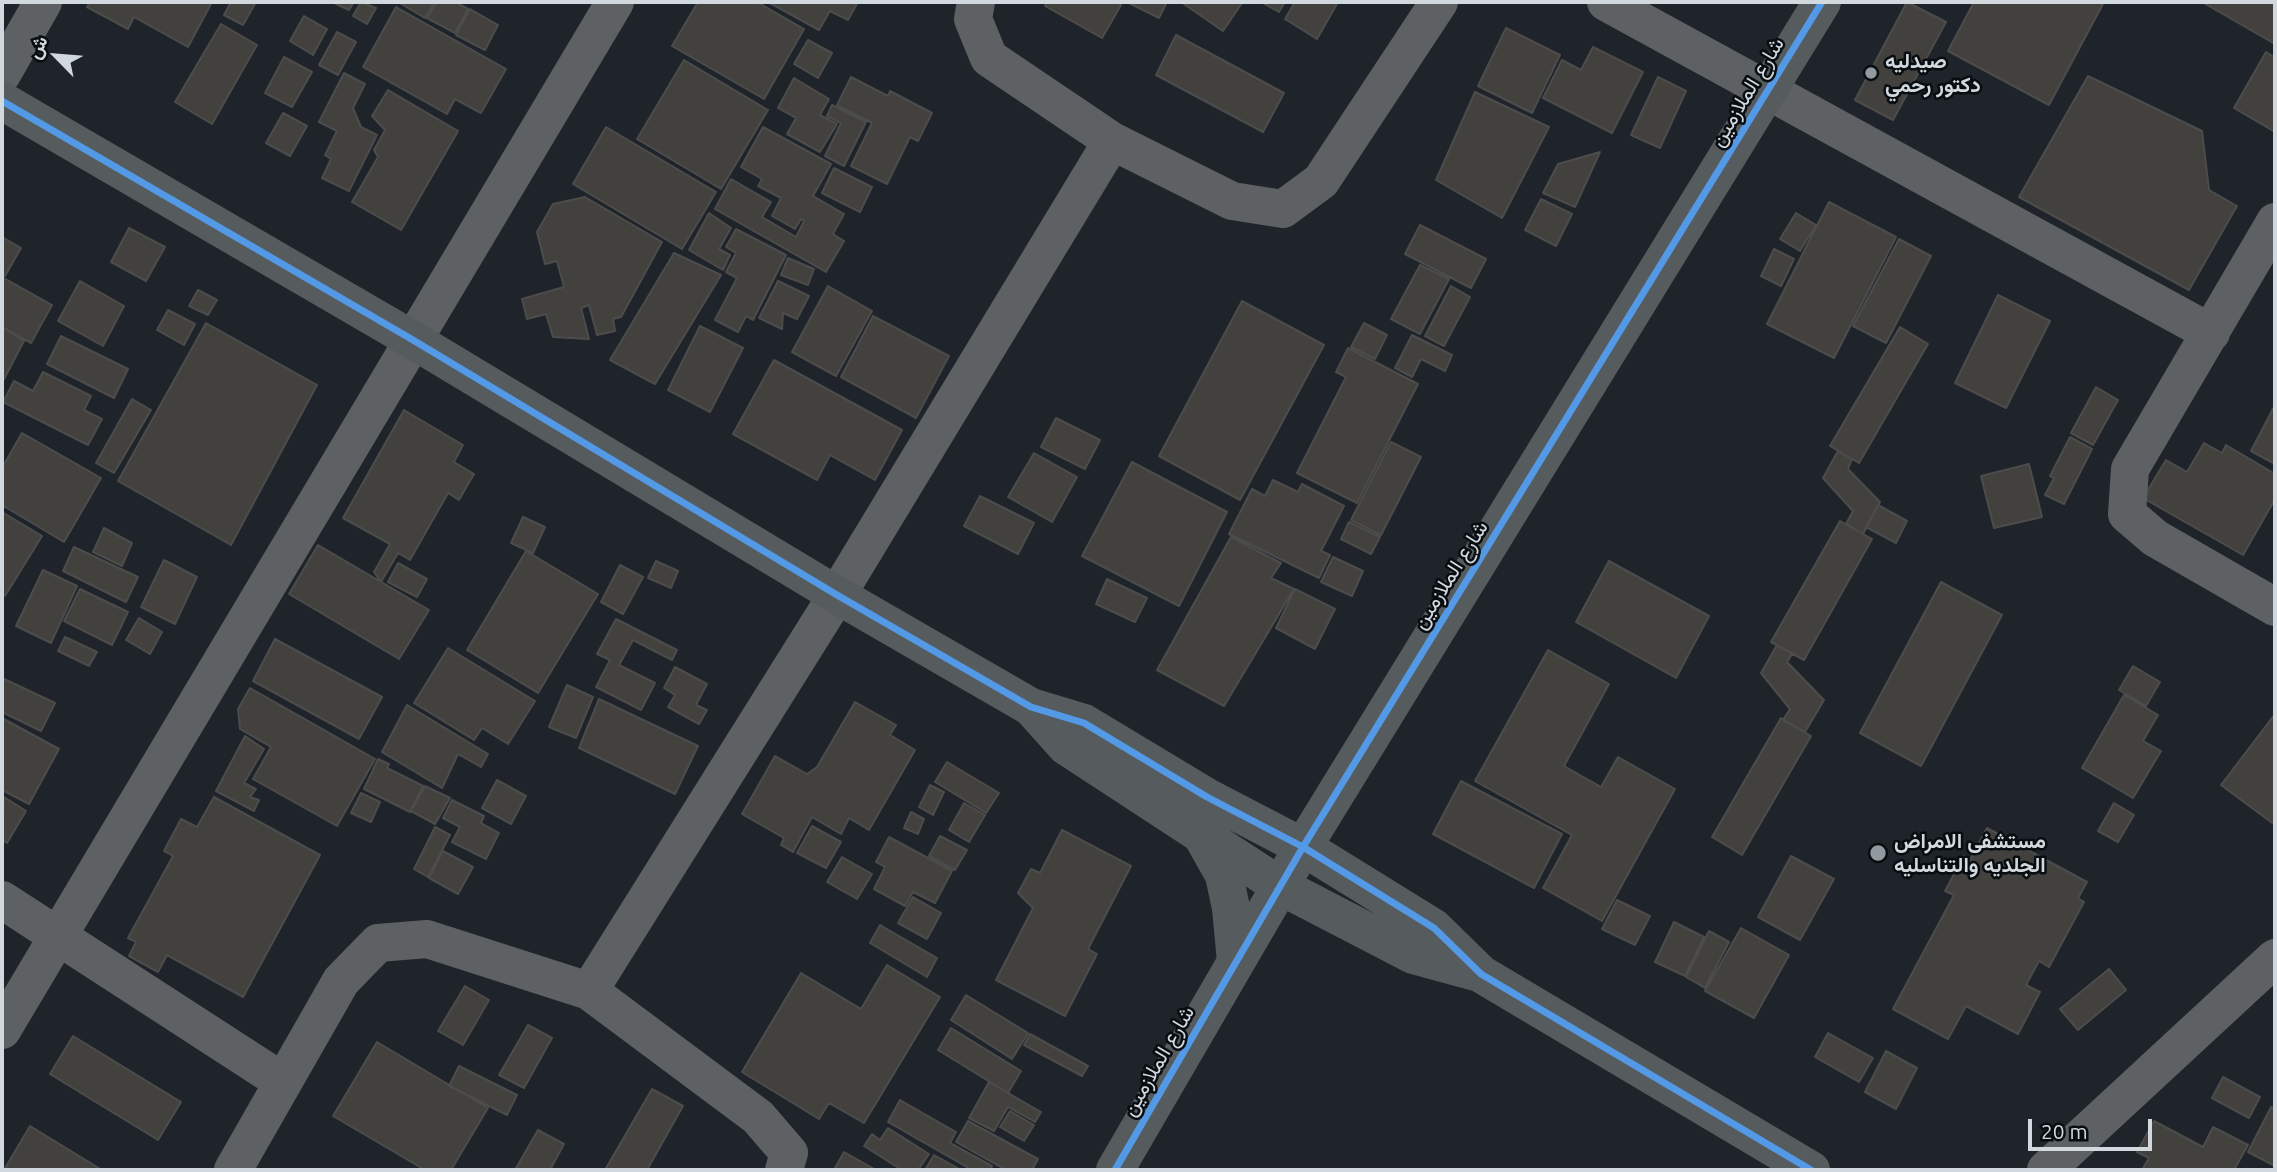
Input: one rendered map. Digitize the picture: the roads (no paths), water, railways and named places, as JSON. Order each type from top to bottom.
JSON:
[{"type":"street","points":[[2,74],[43,2]]},
{"type":"street","points":[[2,1030],[615,2]]},
{"type":"street","points":[[976,2],[973,19],[989,58],[1112,141],[1233,201],[1283,209],[1321,181],[1439,2]]},
{"type":"street","points":[[1606,2],[2211,332]]},
{"type":"street","name":"شارع الملازمين","points":[[1115,1170],[1303,847],[1822,2]]},
{"type":"street","points":[[2,101],[413,340],[837,595],[1031,706],[1084,723],[1207,797],[1303,847],[1434,928],[1481,974],[1811,1170]]},
{"type":"street","points":[[589,990],[837,595],[1112,141]]},
{"type":"street","points":[[2275,222],[2130,469],[2127,514],[2155,538],[2275,607]]},
{"type":"street","points":[[1031,706],[1066,746],[1280,886],[1413,955],[1481,974]]},
{"type":"street","points":[[1201,835],[1224,875],[1231,908],[1236,962]]},
{"type":"street","points":[[2,900],[283,1082]]},
{"type":"street","points":[[233,1170],[341,981],[378,943],[427,939],[589,990],[758,1117],[789,1153],[784,1170]]},
{"type":"street","points":[[2046,1170],[2275,958]]},
{"type":"place","name":"صيدليه دكتور رحمي","points":[[1871,73]]},
{"type":"place","name":"مستشفى الامراض الجلديه والتناسليه","points":[[1878,853]]}]
